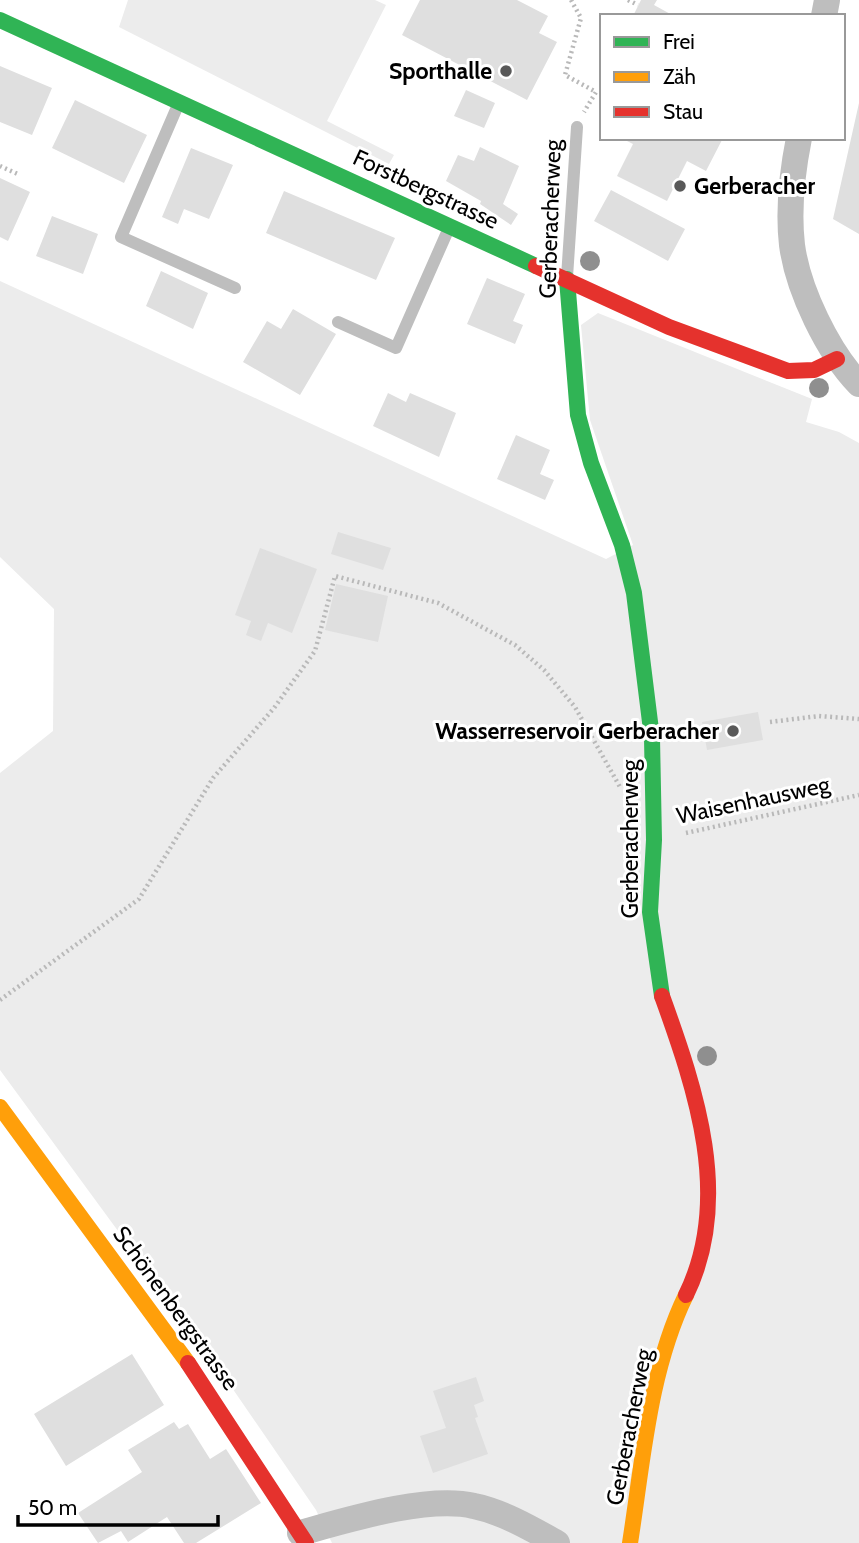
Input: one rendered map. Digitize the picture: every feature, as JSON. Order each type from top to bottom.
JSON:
[{"type":"street","name":"Forstbergstrasse","points":[[0,20],[670,327],[788,371],[806,373],[821,369],[837,359]]},
{"type":"street","points":[[799,140],[791,189],[792,246],[806,291],[837,359],[859,384]]},
{"type":"street","name":"Gerberacherweg","points":[[567,279],[578,415],[590,463],[622,545],[634,593],[652,738],[654,840],[650,912],[660,991],[691,1077],[707,1154],[709,1198],[698,1271],[678,1312],[652,1404],[630,1543]]},
{"type":"street","name":"Schönenbergstrasse","points":[[0,1107],[213,1397],[303,1538]]},
{"type":"street","points":[[303,1538],[364,1515],[426,1505],[473,1505],[524,1525],[557,1543]]},
{"type":"lane","points":[[180,102],[121,237],[235,289]]},
{"type":"lane","name":"Gerberacherweg","points":[[567,279],[577,127]]},
{"type":"lane","points":[[338,322],[396,348],[451,225]]},
{"type":"path","points":[[571,0],[581,18],[565,75],[596,92],[587,106]]},
{"type":"path","points":[[628,0],[638,5]]},
{"type":"path","points":[[0,166],[20,175]]},
{"type":"path","points":[[0,1000],[139,899],[213,778],[274,708],[315,651],[335,576],[438,603],[515,645],[544,670],[575,708],[624,793]]},
{"type":"path","points":[[770,722],[819,716],[859,719]]},
{"type":"path","name":"Waisenhausweg","points":[[654,840],[859,795]]},
{"type":"shaded area","points":[[128,0],[375,0],[386,5],[327,121],[394,155],[389,164],[119,27]]},
{"type":"shaded area","points":[[0,281],[606,559],[633,545],[590,420],[581,325],[598,313],[812,399],[806,422],[839,432],[859,443],[859,1543],[332,1543],[316,1510],[217,1366],[0,1070],[0,773],[53,731],[54,609],[0,557]]},
{"type":"building","name":"Sporthalle","points":[[420,0],[517,0],[548,16],[539,33],[557,42],[527,100],[402,35]]},
{"type":"building","points":[[641,0],[657,0],[654,5],[670,14],[634,14]]},
{"type":"building","points":[[0,66],[52,88],[32,135],[0,122]]},
{"type":"building","points":[[466,90],[495,103],[484,128],[454,116]]},
{"type":"building","points":[[75,100],[147,135],[124,183],[52,148]]},
{"type":"building","points":[[859,103],[859,234],[833,219]]},
{"type":"building","points":[[625,140],[722,140],[706,171],[687,161],[667,201],[617,176],[633,144]]},
{"type":"building","points":[[480,147],[519,166],[503,204],[518,214],[511,225],[480,204],[481,201],[446,181],[458,155],[474,161]]},
{"type":"building","points":[[191,148],[233,165],[209,219],[184,209],[178,224],[162,217]]},
{"type":"building","points":[[0,178],[30,192],[8,241],[0,237]]},
{"type":"building","points":[[611,190],[685,229],[668,261],[594,221]]},
{"type":"building","points":[[284,191],[395,238],[376,280],[266,233]]},
{"type":"building","points":[[52,216],[98,234],[83,274],[36,256]]},
{"type":"building","points":[[161,271],[208,293],[193,329],[146,306]]},
{"type":"building","points":[[487,278],[525,294],[513,321],[523,325],[515,344],[467,324]]},
{"type":"building","points":[[293,309],[336,334],[300,395],[243,362],[267,321],[281,329]]},
{"type":"building","points":[[388,393],[406,402],[410,393],[456,413],[439,457],[373,426]]},
{"type":"building","points":[[516,435],[550,450],[540,474],[554,480],[545,500],[497,479]]},
{"type":"building","points":[[338,532],[391,548],[383,570],[331,554]]},
{"type":"building","points":[[260,548],[317,569],[292,633],[268,623],[261,641],[246,635],[251,621],[235,615]]},
{"type":"building","points":[[336,584],[388,596],[378,642],[325,630]]},
{"type":"building","name":"Wasserreservoir Gerberacher","points":[[758,712],[763,740],[707,750],[702,722]]},
{"type":"building","points":[[132,1354],[164,1405],[66,1466],[34,1414]]},
{"type":"building","points":[[476,1377],[484,1401],[474,1405],[478,1417],[475,1418],[488,1454],[433,1473],[420,1436],[446,1428],[433,1391]]},
{"type":"building","points":[[174,1422],[179,1429],[188,1424],[210,1459],[226,1449],[261,1503],[196,1543],[184,1543],[167,1517],[128,1542],[121,1531],[98,1543],[78,1513],[142,1472],[128,1450]]},
{"type":"traffic: fast","points":[[0,20],[536,266]]},
{"type":"traffic: fast","points":[[567,279],[578,415],[591,463],[622,545],[634,593],[652,738],[654,840],[650,912],[662,996]]},
{"type":"traffic: slow","points":[[0,1107],[188,1363]]},
{"type":"traffic: slow","points":[[630,1543],[655,1385],[663,1354],[686,1295]]},
{"type":"traffic: jam","points":[[536,266],[669,327],[788,371],[814,370],[837,359]]},
{"type":"traffic: jam","points":[[662,996],[697,1107],[708,1183],[707,1221],[700,1258],[686,1295]]},
{"type":"traffic: jam","points":[[188,1363],[306,1543]]},
{"type":"place","name":"Sporthalle","points":[[506,71]]},
{"type":"place","name":"Gerberacher","points":[[680,186]]},
{"type":"place","name":"Wasserreservoir Gerberacher","points":[[733,731]]}]
